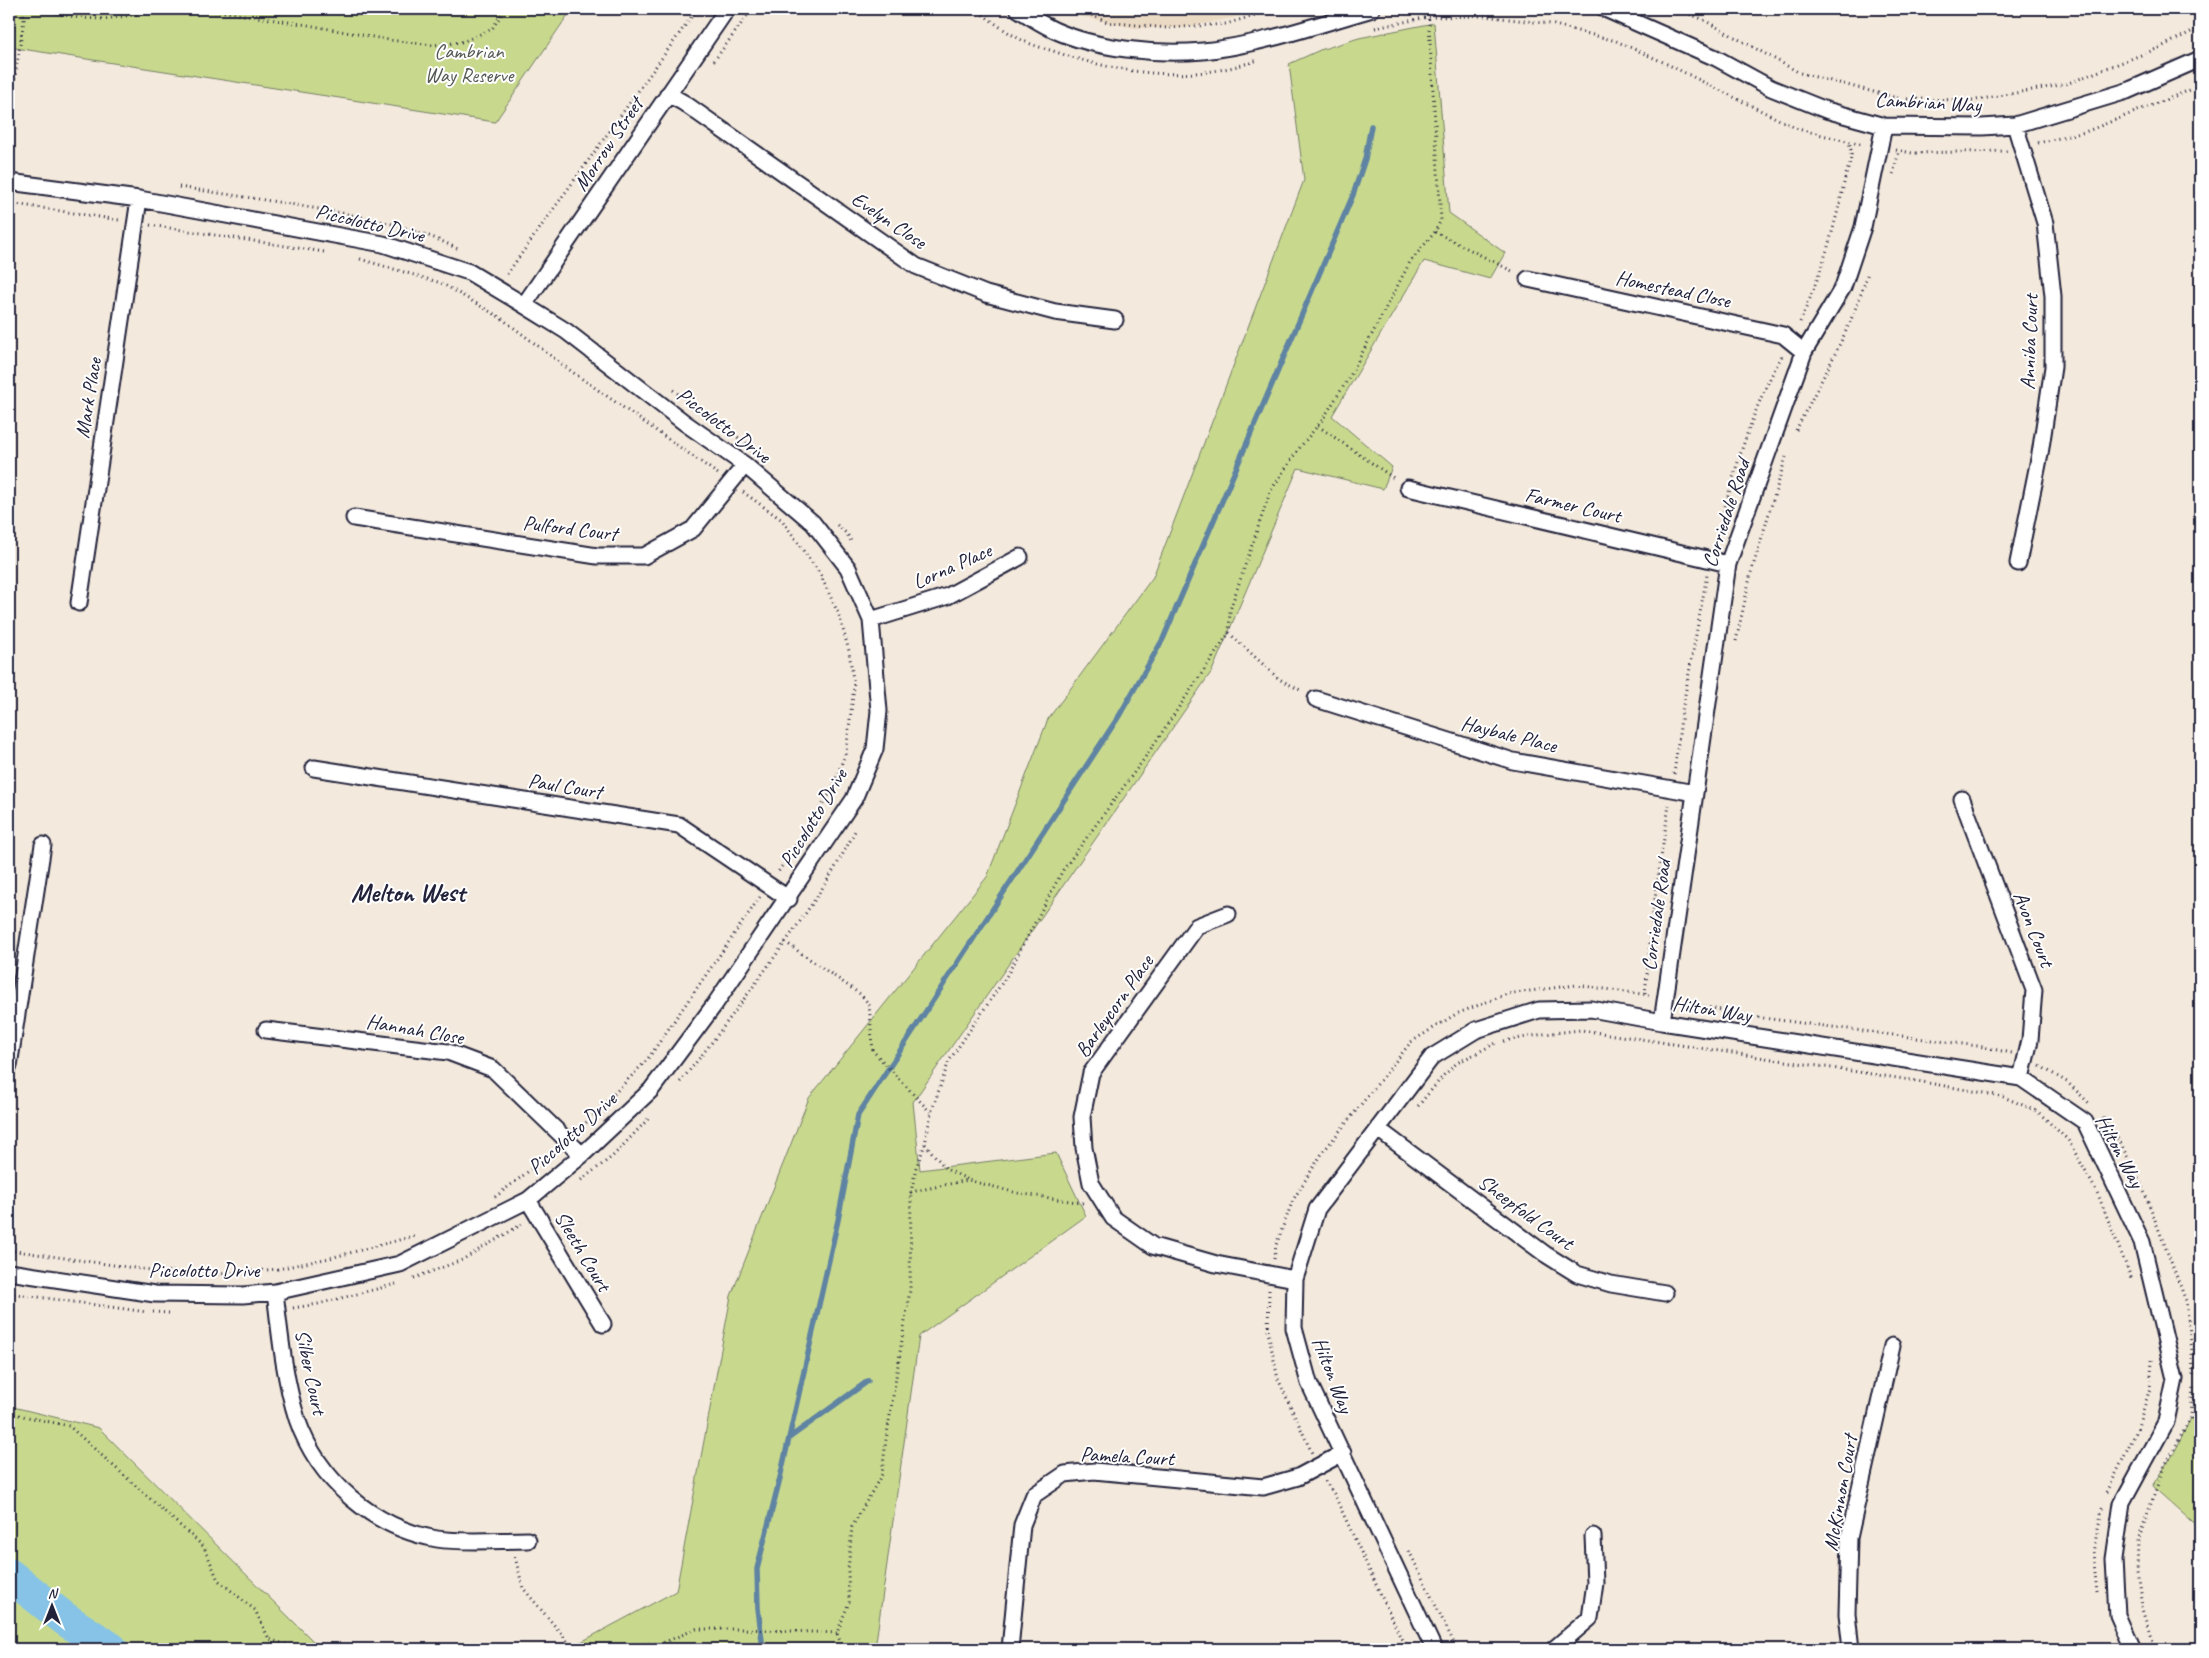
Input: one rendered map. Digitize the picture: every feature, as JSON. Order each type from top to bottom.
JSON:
[{"type":"street","name":"Morrow Street","points":[[524,305],[728,9]]},
{"type":"street","points":[[1018,9],[1054,30],[1098,43],[1131,50],[1160,51],[1203,51],[1246,43],[1372,9]]},
{"type":"street","name":"Cambrian Way","points":[[1605,9],[1716,58],[1771,88],[1826,110],[1884,126],[1982,128],[2015,125],[2127,92],[2200,59]]},
{"type":"street","name":"Evelyn Close","points":[[668,94],[916,266],[994,296],[1055,312],[1115,320]]},
{"type":"street","name":"Anniba Court","points":[[2015,125],[2045,223],[2053,296],[2053,367],[2040,454],[2018,563]]},
{"type":"street","name":"Corriedale Road","points":[[1662,1022],[1672,1000],[1695,792],[1728,564],[1804,352],[1843,286],[1863,227],[1884,126]]},
{"type":"street","name":"Piccolotto Drive","points":[[9,182],[139,199],[383,244],[469,272],[524,305],[566,331],[685,423],[744,465],[813,523],[848,568],[871,620],[879,711],[875,749],[854,799],[715,1004],[651,1090],[582,1155],[528,1200],[400,1264],[275,1292],[243,1295],[155,1294],[9,1272]]},
{"type":"street","name":"Mark Place","points":[[79,603],[139,199]]},
{"type":"street","name":"Homestead Close","points":[[1528,279],[1783,335],[1804,352]]},
{"type":"street","name":"Pulford Court","points":[[354,518],[597,556],[644,556],[693,529],[744,465]]},
{"type":"street","name":"Farmer Court","points":[[1408,488],[1728,564]]},
{"type":"street","name":"Lorna Place","points":[[871,620],[948,596],[1020,557]]},
{"type":"street","name":"Haybale Place","points":[[1316,699],[1514,761],[1695,792]]},
{"type":"street","name":"Paul Court","points":[[314,768],[679,825],[788,899]]},
{"type":"street","name":"Avon Court","points":[[1962,799],[2034,990],[2030,1040],[2021,1078]]},
{"type":"street","points":[[9,1066],[43,845]]},
{"type":"street","name":"Barleycorn Place","points":[[1228,914],[1197,926],[1091,1073],[1082,1117],[1084,1148],[1091,1183],[1113,1218],[1153,1246],[1216,1264],[1296,1279]]},
{"type":"street","name":"Hilton Way","points":[[1434,1649],[1309,1383],[1294,1328],[1296,1279],[1317,1209],[1432,1057],[1476,1030],[1539,1010],[1591,1009],[1662,1022],[2021,1078],[2085,1122],[2142,1242],[2175,1379],[2166,1422],[2122,1503],[2114,1559],[2117,1615],[2132,1649]]},
{"type":"street","name":"Hannah Close","points":[[266,1030],[448,1052],[493,1069],[582,1155]]},
{"type":"street","name":"Sheepfold Court","points":[[1378,1129],[1544,1254],[1577,1274],[1611,1284],[1665,1294]]},
{"type":"street","name":"Sleeth Court","points":[[528,1200],[603,1324]]},
{"type":"street","name":"Silber Court","points":[[275,1292],[287,1377],[297,1419],[316,1460],[343,1491],[373,1515],[403,1530],[438,1539],[528,1540]]},
{"type":"street","name":"McKinnon Court","points":[[1851,1649],[1847,1614],[1849,1538],[1892,1346]]},
{"type":"street","name":"Pamela Court","points":[[1010,1649],[1022,1525],[1034,1496],[1065,1474],[1094,1471],[1263,1487],[1298,1477],[1343,1453]]},
{"type":"street","points":[[1554,1649],[1590,1618],[1595,1583],[1593,1536]]},
{"type":"path","points":[[9,114],[24,20],[23,9]]},
{"type":"path","points":[[37,9],[79,18],[104,18],[180,9]]},
{"type":"path","points":[[204,9],[389,40],[433,45],[462,42],[492,29],[505,9]]},
{"type":"path","points":[[507,274],[697,9]]},
{"type":"path","points":[[975,9],[1025,42],[1080,60],[1137,73],[1184,74],[1236,68],[1263,59]]},
{"type":"path","points":[[1078,9],[1107,22],[1167,28],[1226,24],[1275,9]]},
{"type":"path","points":[[844,1649],[837,1633],[849,1602],[848,1571],[852,1527],[882,1474],[910,1290],[911,1192],[916,1168],[925,1144],[931,1114],[949,1062],[1006,977],[1062,870],[1144,759],[1229,634],[1230,610],[1270,492],[1318,426],[1350,376],[1410,262],[1435,232],[1441,220],[1442,210],[1428,9]]},
{"type":"path","points":[[1676,9],[1702,19],[1800,73],[1901,99],[1976,100],[2066,84],[2159,48],[2199,30],[2194,9]]},
{"type":"path","points":[[1366,29],[1428,17],[1484,16],[1542,23],[1616,41],[1663,62],[1798,129],[1859,145],[1912,152],[2004,151],[2022,147],[2085,132],[2200,86]]},
{"type":"path","points":[[1891,182],[1899,151]]},
{"type":"path","points":[[176,187],[245,196],[382,220],[436,237],[468,254]]},
{"type":"path","points":[[9,203],[326,252]]},
{"type":"path","points":[[1435,232],[1528,279]]},
{"type":"path","points":[[354,257],[441,283],[501,318],[571,371],[782,520],[820,574],[839,615],[849,651],[854,687],[846,752],[831,792],[769,886],[648,1060],[590,1121],[567,1141],[492,1198]]},
{"type":"path","points":[[1795,432],[1835,356],[1869,267]]},
{"type":"path","points":[[501,271],[533,292]]},
{"type":"path","points":[[668,387],[739,437],[754,450]]},
{"type":"path","points":[[1318,426],[1408,488]]},
{"type":"path","points":[[1734,647],[1751,573],[1789,449]]},
{"type":"path","points":[[833,521],[847,534],[856,551]]},
{"type":"path","points":[[1229,634],[1279,679],[1316,699]]},
{"type":"path","points":[[675,1088],[710,1046],[785,942],[839,863],[860,822]]},
{"type":"path","points":[[785,942],[860,994],[869,1004],[873,1052],[931,1114]]},
{"type":"path","points":[[1406,1649],[1278,1379],[1268,1332],[1271,1275],[1276,1245],[1293,1200],[1323,1152],[1411,1042],[1456,1014],[1507,994],[1576,985],[1636,992],[1748,1016],[1978,1046],[2009,1052],[2037,1064],[2067,1082],[2092,1105]]},
{"type":"path","points":[[1672,1000],[1681,992]]},
{"type":"path","points":[[1413,1112],[1444,1075],[1457,1063],[1499,1042],[1581,1030],[1911,1080],[2001,1096],[2037,1111],[2068,1140],[2097,1192],[2135,1285]]},
{"type":"path","points":[[574,1185],[612,1157],[656,1110]]},
{"type":"path","points":[[2098,1111],[2120,1142],[2144,1191],[2186,1301],[2192,1350],[2191,1418],[2163,1469],[2138,1541],[2137,1571],[2142,1606],[2152,1641],[2158,1649]]},
{"type":"path","points":[[925,1144],[946,1169],[968,1180],[1017,1193],[1106,1206]]},
{"type":"path","points":[[911,1192],[968,1180]]},
{"type":"path","points":[[409,1280],[462,1260],[518,1228],[536,1214]]},
{"type":"path","points":[[9,1250],[141,1269],[209,1275],[278,1269],[334,1257],[425,1233]]},
{"type":"path","points":[[277,1310],[318,1304],[401,1283]]},
{"type":"path","points":[[9,1293],[157,1313],[175,1313]]},
{"type":"path","points":[[2098,1599],[2093,1552],[2103,1504],[2122,1458],[2137,1430],[2150,1388],[2152,1356]]},
{"type":"path","points":[[9,1413],[69,1426],[204,1547],[218,1580],[255,1610],[269,1639],[299,1649]]},
{"type":"path","points":[[1319,1485],[1326,1482]]},
{"type":"path","points":[[511,1540],[523,1588],[574,1649]]},
{"type":"path","points":[[1408,1549],[1457,1649]]},
{"type":"path","points":[[603,1649],[613,1645],[660,1644],[696,1629],[743,1628],[837,1633]]},
{"type":"path","points":[[649,1644],[650,1649]]},
{"type":"shaded area","points":[[1055,9],[1261,9],[1232,18],[1183,28],[1134,28],[1061,12]]},
{"type":"green space","name":"Cambrian Way Reserve","points":[[9,9],[572,9],[495,122],[9,47]]},
{"type":"green space","points":[[1434,23],[1449,213],[1505,253],[1490,279],[1424,261],[1332,416],[1392,467],[1383,489],[1298,468],[1212,671],[913,1102],[920,1170],[1056,1153],[1086,1216],[919,1336],[875,1649],[568,1649],[676,1591],[731,1296],[809,1098],[987,877],[1048,719],[1153,577],[1304,180],[1289,64],[1320,50],[1359,38]]},
{"type":"green space","points":[[9,1406],[99,1428],[318,1646],[329,1649],[9,1649]]},
{"type":"green space","points":[[2191,1418],[2200,1421],[2200,1529],[2152,1486],[2176,1449]]},
{"type":"waterway","points":[[763,1649],[758,1608],[757,1569],[780,1478],[838,1220],[858,1115],[1119,716],[1163,639],[1353,195],[1365,159],[1371,126]]},
{"type":"waterway","points":[[789,1438],[868,1381]]},
{"type":"waterway","points":[[9,1575],[65,1619],[111,1649]]},
{"type":"district","name":"Melton West","points":[[408,892]]}]
